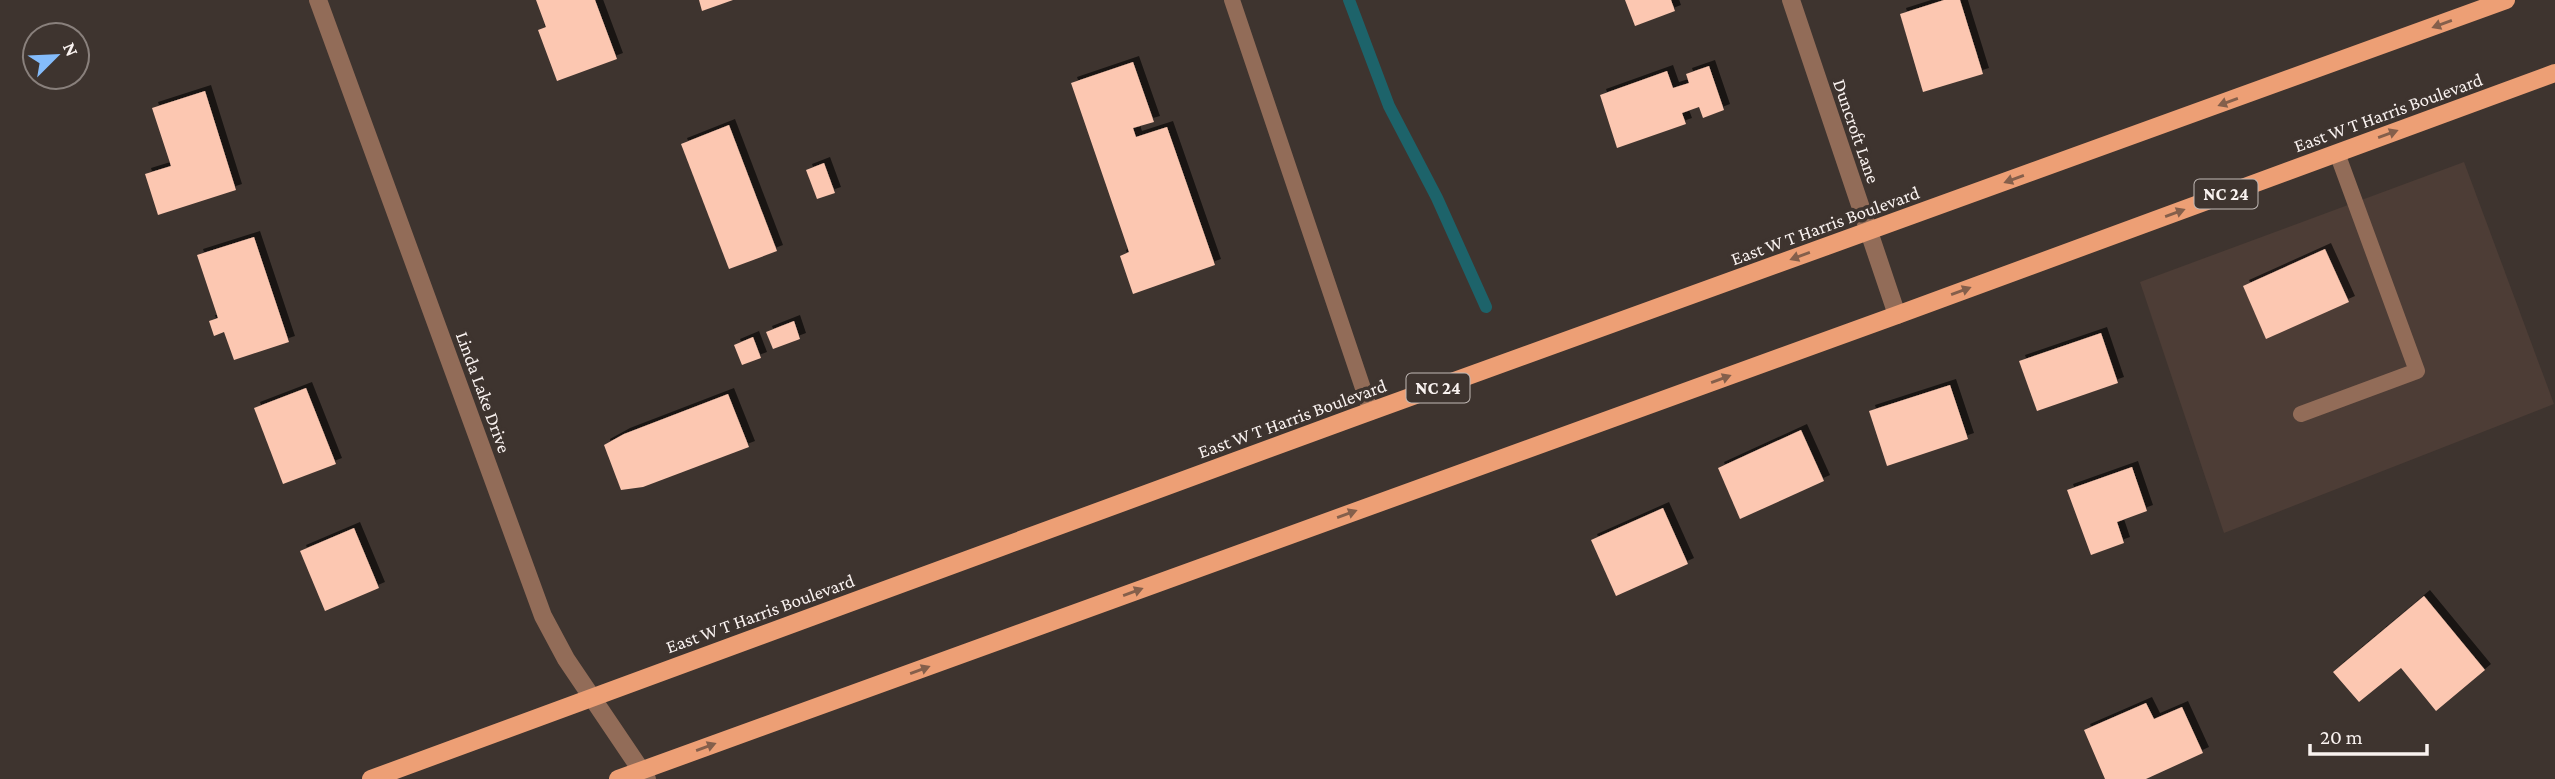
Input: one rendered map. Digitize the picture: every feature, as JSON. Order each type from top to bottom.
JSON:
[{"type":"main road","name":"East W T Harris Boulevard","points":[[371,779],[2506,0]]},
{"type":"main road","name":"East W T Harris Boulevard","points":[[618,779],[645,775],[2555,73]]},
{"type":"street","name":"Linda Lake Drive","points":[[318,0],[543,617],[645,775]]},
{"type":"street","name":"Duncroft Lane","points":[[1791,0],[1897,315]]},
{"type":"lane","points":[[1232,0],[1371,412]]},
{"type":"lane","points":[[2301,414],[2417,371],[2337,153]]},
{"type":"shaded area","points":[[2464,162],[2554,404],[2224,533],[2140,282]]},
{"type":"building","points":[[536,0],[595,0],[617,59],[557,81],[538,30],[546,27]]},
{"type":"building","points":[[699,0],[733,0],[702,11]]},
{"type":"building","points":[[1625,0],[1671,0],[1675,11],[1635,26]]},
{"type":"building","points":[[1944,0],[1960,0],[1983,74],[1923,92],[1900,14]]},
{"type":"building","points":[[1133,62],[1154,122],[1133,128],[1136,137],[1167,127],[1215,265],[1133,294],[1120,256],[1129,252],[1071,83]]},
{"type":"building","points":[[1709,66],[1724,110],[1703,118],[1699,107],[1682,113],[1686,124],[1617,148],[1600,95],[1667,71],[1673,88],[1689,83],[1686,74]]},
{"type":"building","points":[[205,91],[236,190],[158,215],[145,174],[171,166],[152,108]]},
{"type":"building","points":[[729,125],[777,251],[729,269],[681,144]]},
{"type":"building","points":[[824,163],[835,193],[817,199],[806,170]]},
{"type":"building","points":[[254,237],[289,342],[234,360],[224,332],[214,336],[209,321],[218,318],[197,255]]},
{"type":"building","points":[[2325,249],[2349,302],[2266,339],[2243,286]]},
{"type":"building","points":[[794,321],[800,339],[773,349],[766,332]]},
{"type":"building","points":[[2101,333],[2118,383],[2037,411],[2019,361]]},
{"type":"building","points":[[753,337],[761,358],[742,365],[734,345]]},
{"type":"building","points":[[1950,385],[1968,439],[1887,466],[1869,411]]},
{"type":"building","points":[[306,388],[336,464],[283,484],[254,408]]},
{"type":"building","points":[[728,394],[749,447],[643,487],[621,490],[604,445],[624,434]]},
{"type":"building","points":[[1801,430],[1824,481],[1740,519],[1718,468]]},
{"type":"building","points":[[2132,467],[2147,511],[2117,522],[2124,543],[2091,555],[2067,490]]},
{"type":"building","points":[[1663,508],[1688,564],[1616,596],[1591,540]]},
{"type":"building","points":[[354,528],[379,588],[325,611],[300,551]]},
{"type":"building","points":[[2424,596],[2485,670],[2436,711],[2401,668],[2359,702],[2333,672]]},
{"type":"building","points":[[2146,703],[2154,719],[2182,707],[2203,753],[2146,779],[2105,779],[2084,730]]},
{"type":"waterway","points":[[1349,0],[1389,106],[1437,198],[1486,307]]}]
